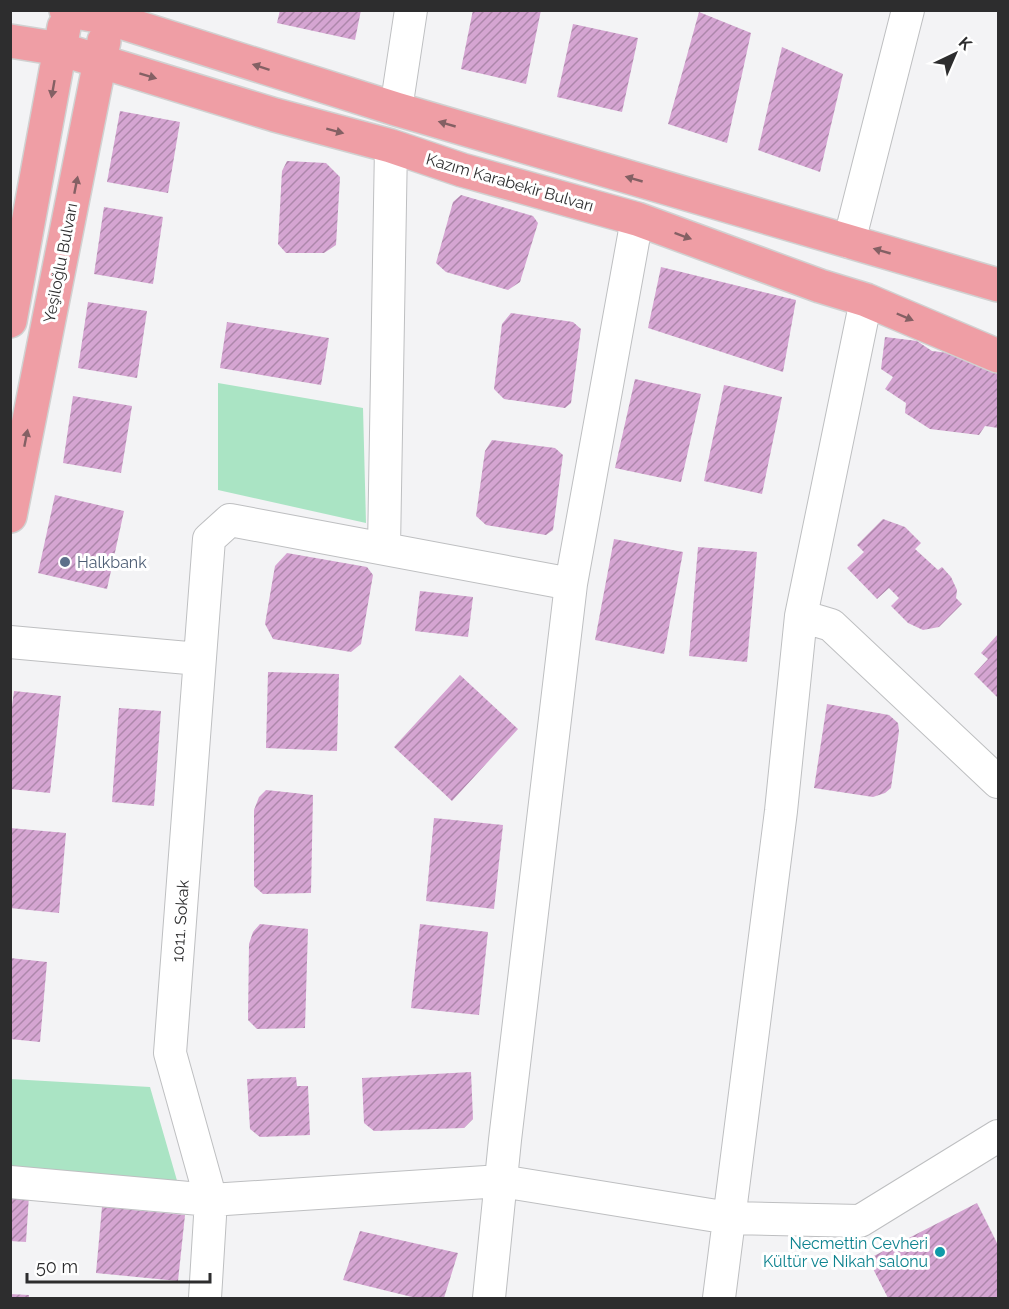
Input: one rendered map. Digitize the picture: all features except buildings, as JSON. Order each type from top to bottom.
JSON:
[{"type":"main road","points":[[10,321],[66,10],[108,14],[396,109],[999,285]]},
{"type":"main road","name":"Yeşiloğlu Bulvarı","points":[[10,516],[108,14]]},
{"type":"main road","name":"Kazım Karabekir Bulvarı","points":[[10,41],[60,50],[275,115],[391,146],[462,170],[637,219],[820,286],[866,300],[999,356]]},
{"type":"street","points":[[396,109],[411,10]]},
{"type":"street","points":[[849,242],[908,10]]},
{"type":"street","points":[[391,146],[384,548],[571,584]]},
{"type":"street","points":[[489,1299],[571,584],[637,219]]},
{"type":"street","points":[[719,1299],[781,811],[801,616],[866,300]]},
{"type":"street","name":"1011. Sokak","points":[[205,1299],[211,1200],[170,1053],[209,539],[230,520],[384,548]]},
{"type":"street","points":[[801,616],[831,625],[999,782]]},
{"type":"street","points":[[10,642],[199,659]]},
{"type":"street","points":[[10,1182],[211,1200],[501,1181],[729,1218],[860,1221],[999,1136]]},
{"type":"green space","points":[[218,383],[363,408],[366,523],[218,490]]},
{"type":"green space","points":[[10,1079],[150,1087],[178,1184],[11,1167]]},
{"type":"place","name":"Halkbank","points":[[65,562]]},
{"type":"place","name":"Necmettin Cevheri Kültür ve Nikah salonu","points":[[940,1252]]}]
